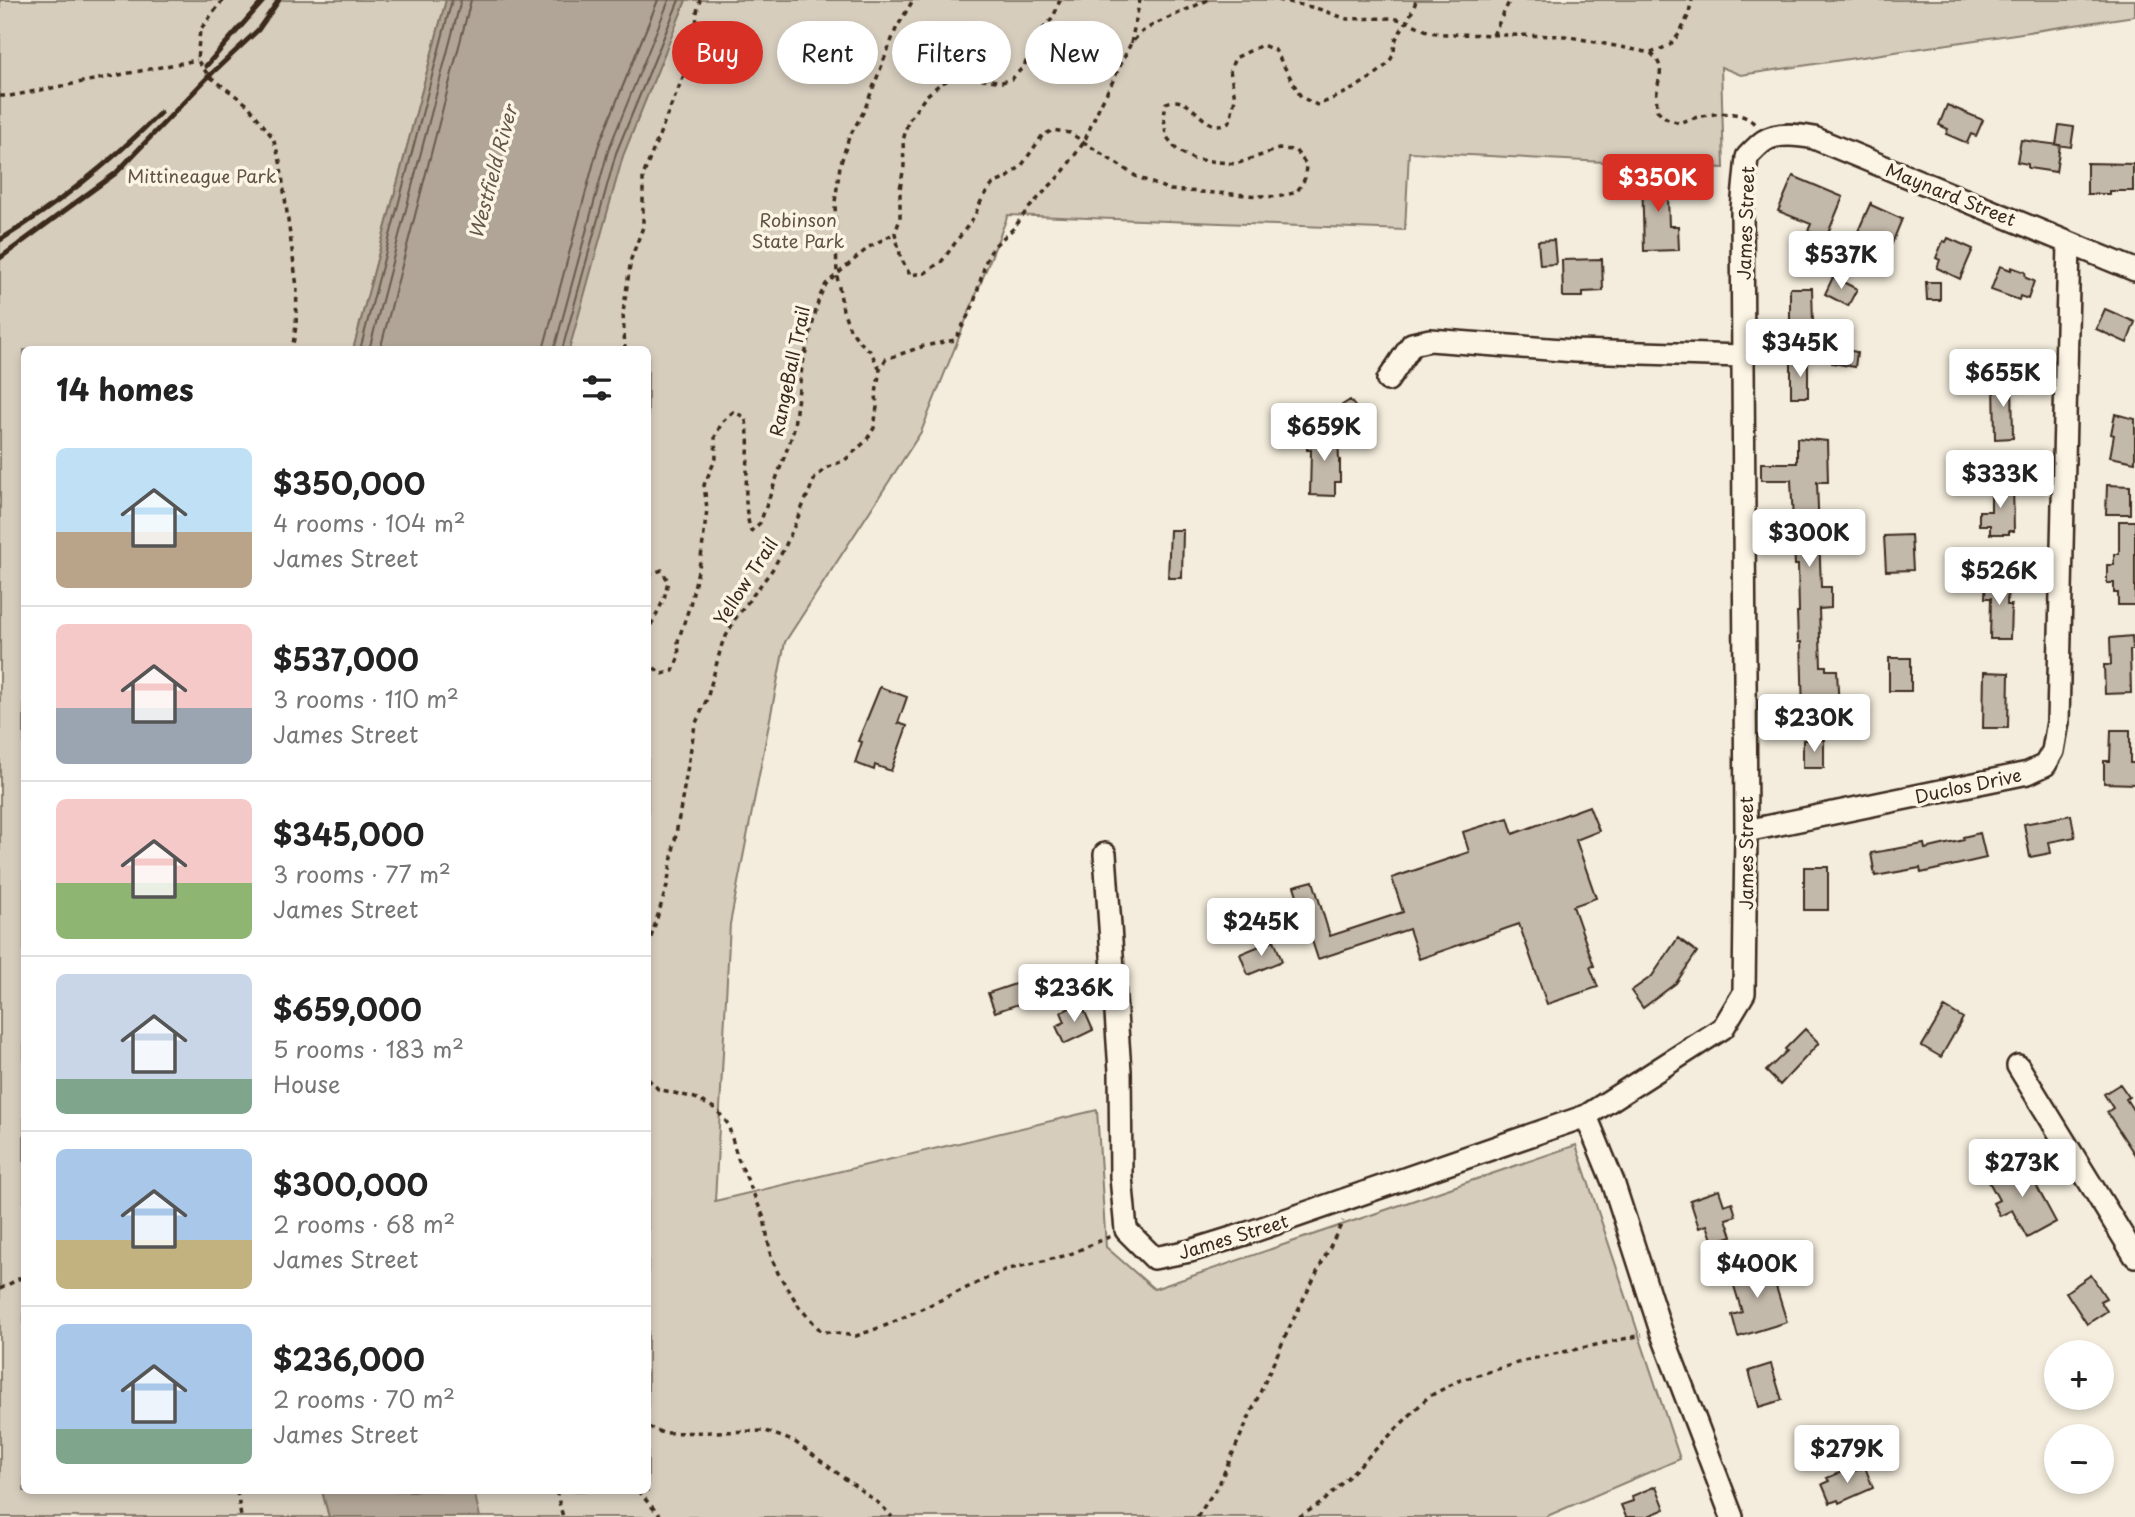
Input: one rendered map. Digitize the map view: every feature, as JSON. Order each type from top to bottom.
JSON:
[{"type":"street","name":"Maynard Street","points":[[1765,140],[1782,135],[1814,138],[2135,270]]},
{"type":"street","name":"James Street","points":[[1126,1230],[1154,1258],[1190,1251],[1586,1116],[1723,1028],[1744,993],[1746,831],[1742,209],[1747,157],[1765,140]]},
{"type":"street","name":"Duclos Drive","points":[[1746,831],[2028,773],[2045,765],[2053,751],[2058,722],[2069,243]]},
{"type":"street","points":[[1388,380],[1412,344],[1430,340],[1575,351],[1743,356]]},
{"type":"street","points":[[1105,854],[1120,1071],[1121,1177],[1126,1230]]},
{"type":"street","points":[[2018,1066],[2135,1256]]},
{"type":"street","points":[[1586,1116],[1613,1182],[1661,1331],[1732,1517]]},
{"type":"path","points":[[223,0],[200,30],[197,60],[209,76],[248,106],[273,138],[279,161],[297,287],[293,346]]},
{"type":"path","points":[[625,346],[623,313],[631,259],[643,227],[643,176],[695,49],[700,0]]},
{"type":"path","points":[[913,0],[896,29],[864,111],[849,137],[840,166],[835,202],[836,276],[843,310],[850,329],[870,351],[880,369],[886,359],[924,346],[956,340],[973,306],[986,261],[993,247],[1014,228],[1063,172],[1084,142],[1131,43],[1140,0]]},
{"type":"path","points":[[1060,0],[1053,19],[1040,32],[1024,66],[1012,79],[1002,82],[958,77],[941,83],[926,96],[908,121],[903,141],[900,219],[895,233],[901,258],[910,275],[925,274],[942,261],[974,217],[993,184],[1007,178],[1022,165],[1042,136],[1053,130],[1070,133],[1137,177],[1170,190],[1278,197],[1297,192],[1305,178],[1306,164],[1295,150],[1279,149],[1236,164],[1193,159],[1177,150],[1166,136],[1166,103],[1174,100],[1186,103],[1203,120],[1216,126],[1224,125],[1230,121],[1235,98],[1230,70],[1235,58],[1262,45],[1275,50],[1301,97],[1317,106],[1334,100],[1384,68],[1393,55],[1395,41],[1416,0]]},
{"type":"path","points":[[1131,43],[1155,24],[1209,0]]},
{"type":"path","points":[[1278,0],[1316,8],[1347,19],[1392,18],[1406,21],[1429,32],[1565,36],[1651,53],[1658,60],[1661,73],[1656,92],[1657,110],[1666,118],[1679,123],[1700,115],[1738,115],[1751,120],[1765,140]]},
{"type":"path","points":[[1493,35],[1510,0]]},
{"type":"path","points":[[1651,53],[1670,45],[1680,33],[1692,0]]},
{"type":"path","points":[[0,96],[197,60]]},
{"type":"path","name":"RangeBall Trail","points":[[651,664],[663,674],[673,671],[679,656],[678,641],[701,558],[707,509],[704,485],[716,458],[715,437],[722,422],[733,412],[745,417],[748,431],[745,499],[751,531],[760,523],[793,433],[802,367],[819,298],[826,284],[869,247],[895,233]]},
{"type":"path","name":"Yellow Trail","points":[[651,938],[667,887],[695,725],[707,699],[722,644],[735,619],[772,570],[785,547],[815,478],[826,468],[845,460],[866,442],[874,428],[880,369]]},
{"type":"path","points":[[651,574],[662,570],[668,581],[664,599],[651,624]]},
{"type":"path","points":[[651,1082],[658,1089],[695,1098],[716,1108],[728,1124],[737,1156],[764,1218],[771,1257],[778,1273],[800,1308],[821,1331],[856,1336],[887,1325],[1005,1270],[1068,1255],[1126,1230]]},
{"type":"path","points":[[1197,1517],[1219,1484],[1290,1326],[1356,1196]]},
{"type":"path","points":[[0,1289],[21,1278]]},
{"type":"path","points":[[1299,1517],[1323,1502],[1428,1397],[1458,1381],[1531,1359],[1661,1331]]},
{"type":"path","points":[[651,1428],[663,1433],[766,1431],[795,1442],[881,1505],[892,1517]]},
{"type":"path","points":[[238,1494],[242,1517]]},
{"type":"path","points":[[557,1494],[562,1517]]},
{"type":"path","points":[[641,1494],[662,1517]]},
{"type":"green space","name":"Mittineague Park","points":[[0,0],[446,0],[354,346],[21,346],[21,1494],[323,1494],[329,1517],[0,1517]]},
{"type":"green space","name":"Robinson State Park","points":[[686,0],[2135,0],[2135,16],[1741,75],[1721,67],[1724,168],[1409,152],[1405,230],[1008,215],[921,432],[785,642],[730,924],[715,1201],[1097,1110],[1106,1247],[1154,1289],[1576,1145],[1680,1459],[1545,1517],[404,1517],[395,1494],[651,1494],[651,346],[456,346],[623,155],[672,34],[672,84],[763,84],[763,21],[677,21]]},
{"type":"water","name":"Westfield River","points":[[446,0],[686,0],[678,21],[672,21],[672,35],[623,156],[570,346],[354,346]]},
{"type":"water","points":[[323,1494],[475,1494],[480,1517],[329,1517]]},
{"type":"building","points":[[1947,105],[1983,120],[1976,136],[1971,134],[1967,143],[1946,134],[1948,129],[1939,125]]},
{"type":"building","points":[[2059,125],[2074,127],[2071,147],[2056,145]]},
{"type":"building","points":[[2021,140],[2060,145],[2056,172],[2028,168],[2028,164],[2017,162]]},
{"type":"building","points":[[2087,163],[2133,164],[2133,191],[2087,194]]},
{"type":"building","points":[[1673,174],[1674,197],[1668,197],[1669,226],[1678,226],[1679,250],[1644,251],[1642,175]]},
{"type":"building","points":[[1793,176],[1843,197],[1826,238],[1808,231],[1811,224],[1778,211]]},
{"type":"building","points":[[1871,202],[1871,205],[1902,219],[1891,246],[1872,237],[1872,269],[1851,269],[1851,247]]},
{"type":"building","points":[[1948,238],[1973,249],[1960,279],[1937,268],[1940,260],[1936,258],[1943,241],[1946,242]]},
{"type":"building","points":[[1554,240],[1556,264],[1540,265],[1538,241]]},
{"type":"building","points":[[1602,259],[1603,291],[1583,292],[1583,297],[1563,297],[1562,260]]},
{"type":"building","points":[[2000,266],[2025,272],[2026,278],[2034,281],[2028,299],[2020,296],[2019,300],[1991,290]]},
{"type":"building","points":[[1833,277],[1857,289],[1848,306],[1825,294]]},
{"type":"building","points":[[1926,282],[1940,282],[1940,300],[1927,300]]},
{"type":"building","points":[[1790,288],[1812,288],[1813,323],[1790,324]]},
{"type":"building","points":[[2105,309],[2135,322],[2127,343],[2096,329]]},
{"type":"building","points":[[1835,348],[1857,352],[1855,367],[1832,363]]},
{"type":"building","points":[[1791,361],[1808,361],[1808,397],[1791,397]]},
{"type":"building","points":[[1994,380],[2012,380],[2013,438],[1995,439]]},
{"type":"building","points":[[1350,400],[1363,417],[1345,430],[1330,413]]},
{"type":"building","points":[[2115,414],[2135,419],[2135,462],[2110,457]]},
{"type":"building","points":[[1307,432],[1338,433],[1340,482],[1335,482],[1335,496],[1310,495],[1311,450],[1307,450]]},
{"type":"building","points":[[1797,438],[1827,441],[1828,482],[1817,482],[1821,587],[1831,587],[1831,608],[1819,609],[1821,666],[1826,666],[1826,670],[1837,670],[1839,711],[1803,712],[1801,642],[1798,642],[1798,565],[1795,565],[1791,480],[1761,480],[1761,463],[1797,463]]},
{"type":"building","points":[[1991,484],[2013,484],[2014,531],[2009,531],[2009,534],[1990,534],[1990,525],[1979,525],[1979,511],[1991,511]]},
{"type":"building","points":[[2107,485],[2130,486],[2130,514],[2106,514]]},
{"type":"building","points":[[2119,521],[2135,521],[2135,605],[2118,605],[2118,593],[2114,593],[2114,583],[2107,583],[2107,565],[2114,565],[2114,554],[2119,554]]},
{"type":"building","points":[[1170,530],[1183,530],[1182,578],[1168,578]]},
{"type":"building","points":[[1911,535],[1913,570],[1886,571],[1884,536]]},
{"type":"building","points":[[1986,576],[2008,576],[2010,639],[1990,639],[1991,598],[1985,598]]},
{"type":"building","points":[[2132,636],[2131,693],[2105,694],[2104,665],[2111,665],[2110,638]]},
{"type":"building","points":[[1889,658],[1911,658],[1911,691],[1889,691]]},
{"type":"building","points":[[1984,672],[2009,673],[2008,728],[1983,728]]},
{"type":"building","points":[[880,687],[907,697],[898,723],[907,726],[891,771],[875,765],[874,770],[855,763],[862,742],[858,741]]},
{"type":"building","points":[[2111,730],[2130,730],[2130,763],[2135,763],[2135,784],[2104,783],[2104,761],[2110,761]]},
{"type":"building","points":[[1803,740],[1824,740],[1824,768],[1803,768]]},
{"type":"building","points":[[1589,806],[1599,831],[1576,840],[1596,898],[1573,906],[1594,966],[1590,967],[1598,987],[1547,1004],[1519,924],[1419,959],[1409,929],[1318,959],[1294,886],[1313,881],[1330,936],[1403,912],[1392,878],[1469,852],[1463,832],[1508,818],[1513,834]]},
{"type":"building","points":[[2071,815],[2075,837],[2049,842],[2051,853],[2030,857],[2024,824]]},
{"type":"building","points":[[1980,833],[1986,858],[1921,873],[1920,868],[1875,876],[1871,853],[1924,844],[1925,849],[1964,840],[1963,837]]},
{"type":"building","points":[[1804,867],[1828,867],[1828,910],[1804,910]]},
{"type":"building","points":[[1678,938],[1697,952],[1676,983],[1643,1008],[1631,991],[1652,976]]},
{"type":"building","points":[[1274,940],[1282,961],[1248,975],[1240,954]]},
{"type":"building","points":[[1045,974],[1051,993],[995,1012],[988,993]]},
{"type":"building","points":[[1081,1003],[1093,1030],[1064,1044],[1056,1026],[1065,1022],[1061,1012]]},
{"type":"building","points":[[1945,1007],[1963,1018],[1941,1057],[1922,1046]]},
{"type":"building","points":[[1805,1029],[1819,1043],[1780,1085],[1766,1071]]},
{"type":"building","points":[[2120,1084],[2135,1113],[2135,1155],[2107,1112],[2113,1108],[2104,1094]]},
{"type":"building","points":[[2023,1161],[2056,1222],[2027,1238],[2012,1210],[2000,1216],[1993,1203],[1999,1200],[1988,1180]]},
{"type":"building","points":[[1719,1190],[1724,1205],[1732,1202],[1736,1216],[1726,1219],[1732,1236],[1713,1242],[1707,1225],[1699,1228],[1690,1200]]},
{"type":"building","points":[[1768,1261],[1787,1322],[1738,1337],[1732,1315],[1742,1312],[1730,1273]]},
{"type":"building","points":[[2091,1275],[2106,1298],[2100,1301],[2107,1311],[2087,1324],[2066,1292]]},
{"type":"building","points":[[1771,1364],[1782,1400],[1759,1407],[1749,1371]]},
{"type":"building","points":[[1865,1467],[1873,1488],[1839,1503],[1838,1500],[1830,1503],[1822,1484],[1829,1481],[1827,1478],[1851,1468],[1852,1472]]},
{"type":"building","points":[[1656,1486],[1665,1509],[1646,1517],[1626,1517],[1621,1505],[1633,1501],[1632,1496]]},
{"type":"railway","points":[[206,66],[264,0]]},
{"type":"railway","points":[[0,258],[116,173],[209,76],[258,30],[279,0]]},
{"type":"railway","points":[[0,240],[83,181],[160,113]]}]
